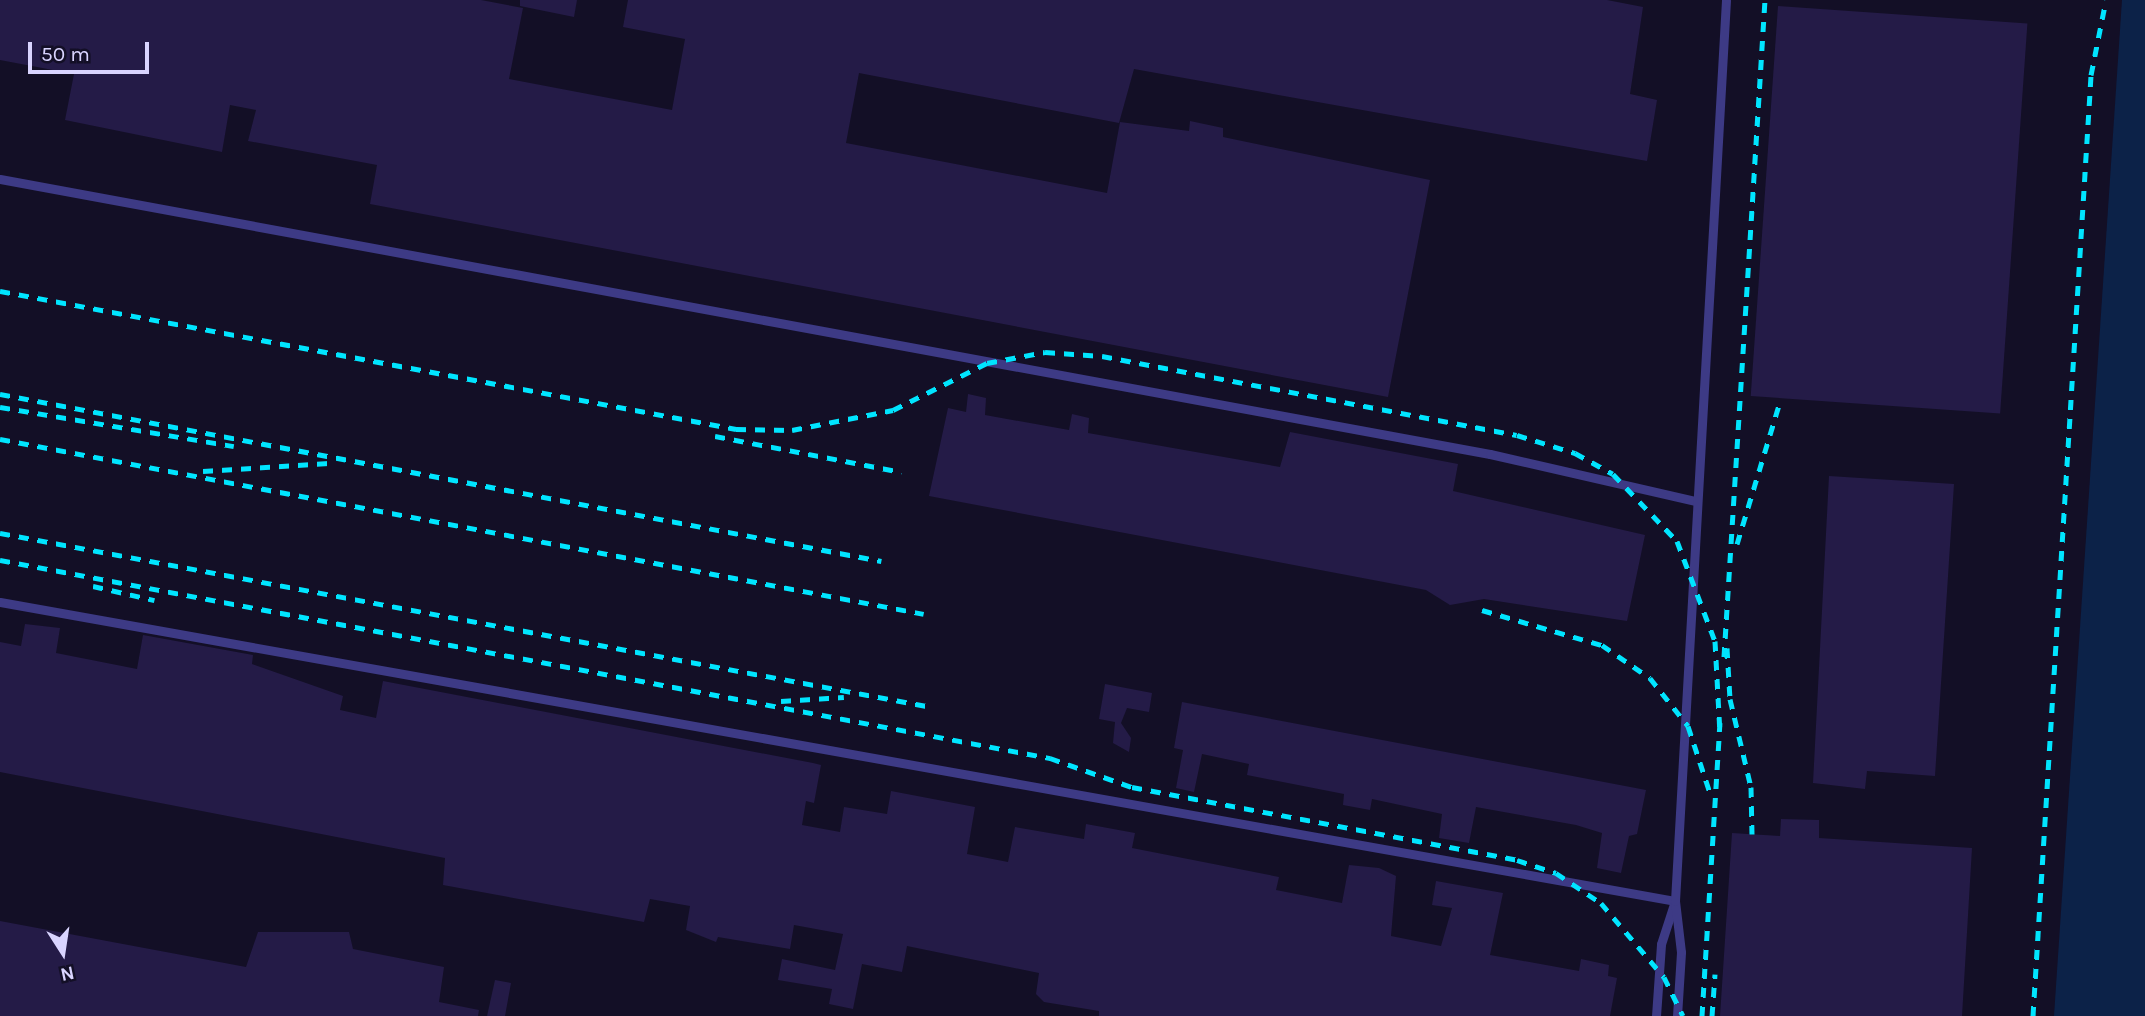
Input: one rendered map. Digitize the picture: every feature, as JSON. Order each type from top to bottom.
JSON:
[{"type":"lane","points":[[1677,1016],[1681,952],[1675,901],[1695,501],[1726,0]]},
{"type":"lane","points":[[0,178],[1490,454],[1695,501]]},
{"type":"lane","points":[[0,602],[1675,901]]},
{"type":"lane","points":[[1656,1016],[1661,944],[1675,901]]},
{"type":"water","points":[[2122,0],[2145,0],[2145,1016],[2054,1016]]},
{"type":"building","points":[[0,0],[481,0],[523,8],[509,79],[672,110],[685,39],[623,27],[628,0],[1607,0],[1643,7],[1630,94],[1657,100],[1647,161],[1134,69],[1119,123],[859,73],[846,143],[1107,193],[1120,122],[1189,131],[1190,121],[1223,128],[1223,137],[1430,180],[1388,397],[370,204],[377,165],[248,141],[256,110],[230,105],[222,152],[65,120],[74,74],[0,60]]},
{"type":"building","points":[[520,0],[577,0],[574,17],[520,6]]},
{"type":"building","points":[[1778,6],[2027,23],[2000,413],[1751,396]]},
{"type":"building","points":[[968,394],[986,398],[985,415],[1069,430],[1072,414],[1089,418],[1088,433],[1280,467],[1290,432],[1458,464],[1453,491],[1645,535],[1627,621],[1484,599],[1450,605],[1426,590],[929,496],[948,408],[966,412]]},
{"type":"building","points":[[1829,476],[1954,484],[1935,776],[1867,771],[1865,789],[1813,783]]},
{"type":"building","points":[[25,624],[60,628],[56,653],[137,669],[143,635],[253,655],[252,664],[343,696],[340,710],[376,718],[383,681],[821,765],[814,803],[806,801],[802,825],[840,832],[844,807],[887,814],[891,791],[975,807],[967,854],[1008,862],[1015,827],[1084,839],[1086,824],[1135,833],[1132,848],[1279,877],[1276,890],[1342,903],[1349,865],[1379,868],[1396,876],[1391,936],[1441,946],[1452,908],[1432,905],[1436,881],[1503,893],[1490,955],[1579,971],[1581,959],[1609,965],[1608,976],[1617,978],[1610,1016],[1099,1016],[1099,1011],[1044,1002],[1036,994],[1039,973],[907,946],[902,972],[862,964],[853,1009],[829,1004],[832,989],[778,980],[782,959],[835,970],[843,934],[794,925],[790,949],[718,937],[716,942],[686,930],[690,906],[650,899],[644,922],[443,885],[445,858],[0,772],[0,642],[21,646]]},
{"type":"building","points":[[1105,684],[1152,693],[1149,712],[1127,708],[1121,723],[1131,738],[1129,752],[1113,743],[1115,722],[1099,719]]},
{"type":"building","points":[[1182,702],[1646,790],[1637,834],[1629,836],[1621,873],[1597,868],[1602,833],[1576,825],[1476,807],[1469,843],[1439,838],[1442,814],[1372,799],[1370,810],[1343,805],[1344,794],[1247,775],[1249,764],[1202,754],[1194,792],[1176,788],[1183,750],[1174,748]]},
{"type":"building","points":[[1781,819],[1819,820],[1819,838],[1972,848],[1962,1016],[1720,1016],[1732,833],[1780,836]]},
{"type":"building","points":[[0,921],[246,967],[258,932],[349,932],[353,949],[444,967],[439,1002],[479,1010],[478,1016],[0,1016]]},
{"type":"building","points":[[495,980],[511,983],[505,1016],[487,1016]]},
{"type":"railway","points":[[1724,657],[1765,0]]},
{"type":"railway","points":[[2033,1016],[2091,75],[2106,0]]},
{"type":"railway","points":[[0,291],[736,429],[792,430],[893,410],[987,363],[1045,352],[1102,356],[1517,435],[1575,453],[1613,474],[1677,541],[1715,641],[1720,733]]},
{"type":"railway","points":[[0,394],[881,561]]},
{"type":"railway","points":[[1737,544],[1779,405]]},
{"type":"railway","points":[[0,407],[234,446]]},
{"type":"railway","points":[[715,436],[902,472]]},
{"type":"railway","points":[[0,439],[924,614]]},
{"type":"railway","points":[[203,471],[329,463]]},
{"type":"railway","points":[[0,533],[932,707]]},
{"type":"railway","points":[[0,560],[1050,758],[1132,787],[1517,860],[1556,873],[1601,903],[1664,977],[1683,1016]]},
{"type":"railway","points":[[93,586],[154,600]]},
{"type":"railway","points":[[1482,610],[1602,645],[1650,678],[1688,726],[1711,796]]},
{"type":"railway","points":[[1727,648],[1730,699],[1751,787],[1752,834]]},
{"type":"railway","points":[[781,701],[844,697]]},
{"type":"railway","points":[[1702,1016],[1720,723]]},
{"type":"railway","points":[[1712,1016],[1715,974]]}]
